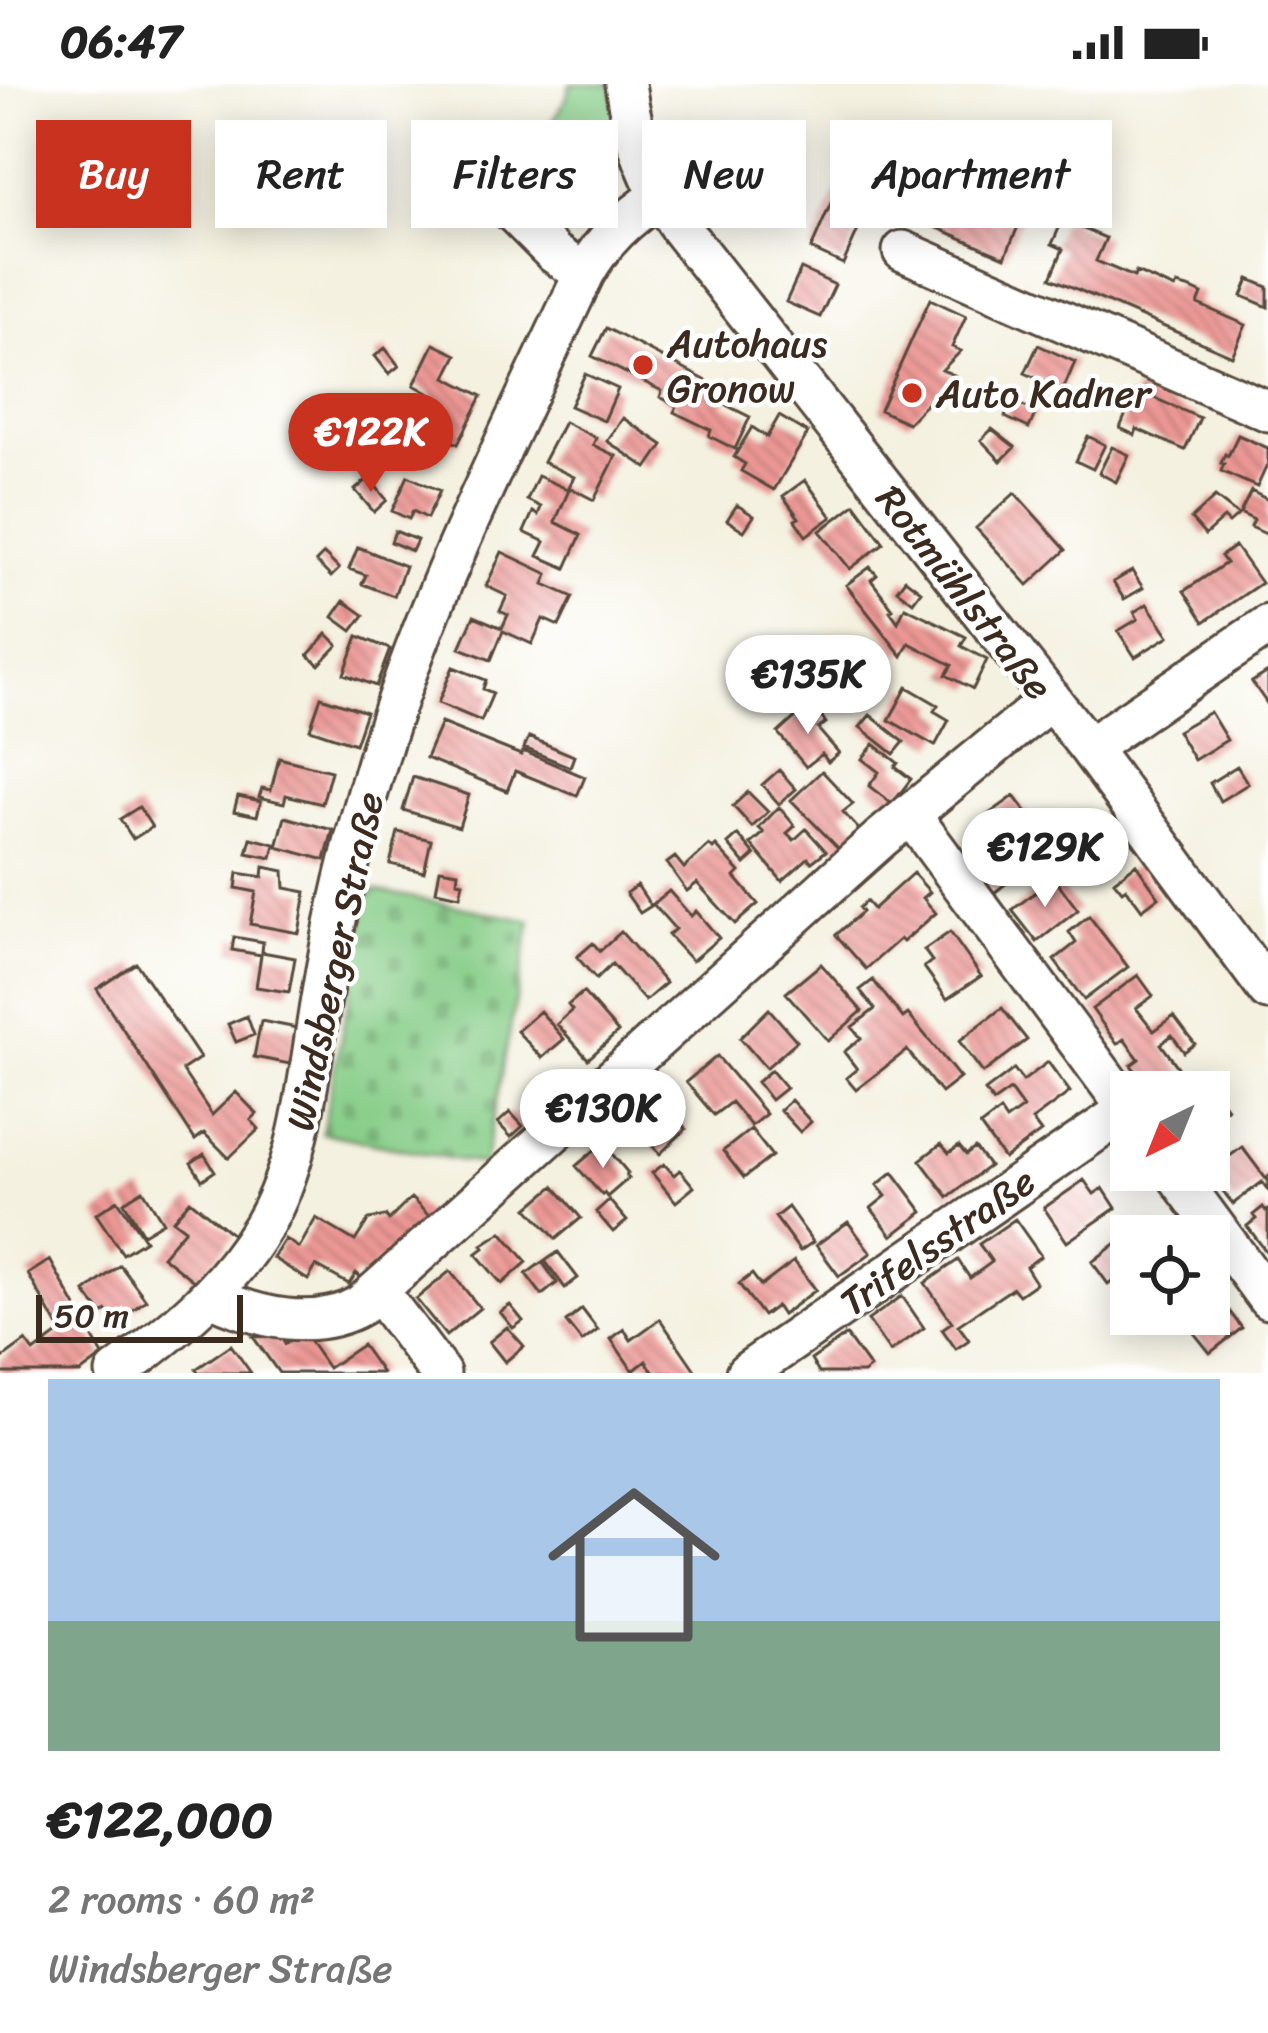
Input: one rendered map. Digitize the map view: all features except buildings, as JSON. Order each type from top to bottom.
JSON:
[{"type":"street","name":"Rotmühlstraße","points":[[625,84],[633,136],[642,156]]},
{"type":"street","name":"Windsberger Straße","points":[[116,1373],[185,1322],[211,1296],[263,1226],[289,1167],[302,1116],[335,922],[383,743],[448,571],[584,274],[616,228],[642,209]]},
{"type":"street","points":[[530,228],[584,274]]},
{"type":"street","name":"Rotmühlstraße","points":[[680,228],[1089,748],[1268,990]]},
{"type":"street","points":[[903,251],[1268,411]]},
{"type":"street","points":[[1089,748],[1268,626]]},
{"type":"street","points":[[211,1296],[245,1311],[306,1320],[336,1318],[361,1305],[910,814],[1051,699]]},
{"type":"street","points":[[910,814],[1110,1084]]},
{"type":"street","name":"Trifelsstraße","points":[[746,1373],[1110,1125]]},
{"type":"street","points":[[1188,1191],[1268,1299]]},
{"type":"street","points":[[379,1292],[440,1373]]},
{"type":"green space","points":[[570,84],[612,84],[615,120],[553,120]]},
{"type":"green space","points":[[550,228],[587,228],[578,235]]},
{"type":"green space","points":[[370,889],[531,921],[484,1165],[322,1133]]},
{"type":"place","name":"Autohaus Gronow","points":[[643,365]]},
{"type":"place","name":"Auto Kadner","points":[[912,393]]}]
